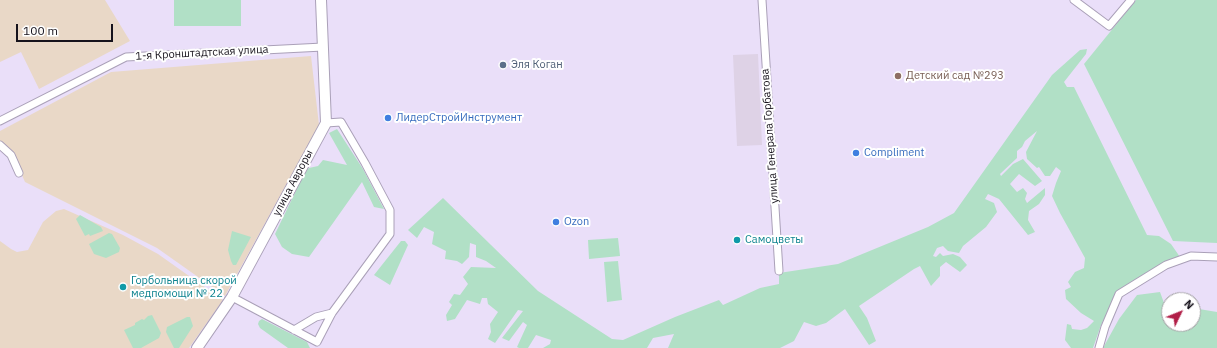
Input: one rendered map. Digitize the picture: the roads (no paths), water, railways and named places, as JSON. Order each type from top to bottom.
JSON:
[{"type":"street","points":[[232,297],[317,342],[332,314],[390,234],[390,210],[341,122],[326,123],[321,0]]},
{"type":"street","name":"улица Генерала Горбатова","points":[[762,0],[779,271]]},
{"type":"street","points":[[1074,0],[1109,26],[1131,0]]},
{"type":"street","name":"1-я Кронштадтская улица","points":[[0,121],[126,57],[323,47]]},
{"type":"street","name":"улица Авроры","points":[[197,348],[232,297],[326,123]]},
{"type":"street","points":[[0,145],[11,155],[19,174]]},
{"type":"street","points":[[1099,348],[1105,327],[1119,294],[1166,265],[1191,256],[1217,257]]},
{"type":"street","points":[[294,330],[316,316],[332,314]]},
{"type":"place","name":"Эля Коган","points":[[503,65]]},
{"type":"place","name":"Детский сад №293","points":[[898,76]]},
{"type":"place","name":"ЛидерСтройИнструмент","points":[[388,118]]},
{"type":"place","name":"Compliment","points":[[856,153]]},
{"type":"place","name":"Ozon","points":[[556,222]]},
{"type":"place","name":"Самоцветы","points":[[737,240]]},
{"type":"place","name":"Горбольница скорой медпомощи № 22","points":[[123,287]]}]
